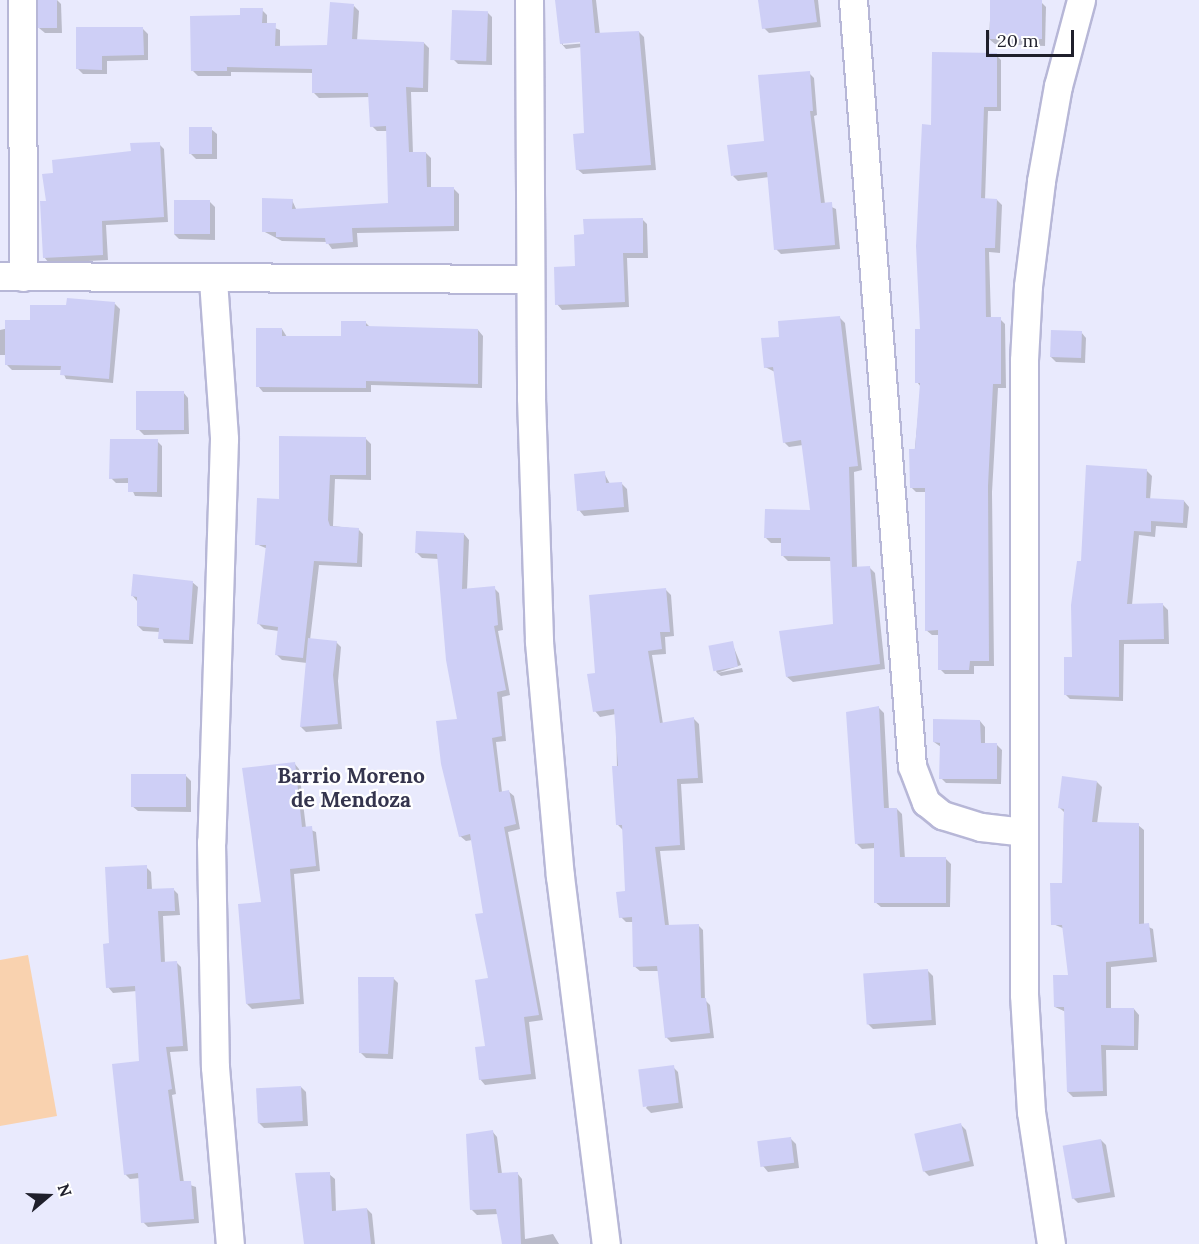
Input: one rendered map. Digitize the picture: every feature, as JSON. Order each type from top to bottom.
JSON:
[{"type":"street","points":[[22,0],[12,276],[213,280],[531,279]]},
{"type":"street","points":[[529,0],[531,279],[539,642],[561,876],[606,1244]]},
{"type":"street","points":[[853,0],[912,766],[926,802],[942,815],[981,827],[1024,832]]},
{"type":"street","points":[[1051,1244],[1031,1112],[1024,995],[1024,360],[1028,286],[1056,98],[1081,0]]},
{"type":"street","points":[[213,280],[224,439],[211,830],[215,1067],[230,1244]]},
{"type":"shaded area","points":[[28,955],[57,1116],[0,1126],[0,960]]},
{"type":"building","points":[[38,0],[57,0],[57,28],[38,28]]},
{"type":"building","points":[[555,0],[592,0],[595,33],[639,31],[651,165],[576,170],[573,134],[584,133],[580,42],[560,44]]},
{"type":"building","points":[[758,0],[814,0],[817,22],[762,29]]},
{"type":"building","points":[[990,0],[1042,0],[1042,39],[990,39]]},
{"type":"building","points":[[330,2],[354,4],[352,39],[424,42],[423,88],[406,87],[409,152],[426,152],[427,187],[454,187],[454,226],[352,228],[353,242],[326,244],[325,238],[276,237],[276,232],[262,232],[262,198],[293,199],[292,209],[388,203],[386,126],[370,127],[368,93],[312,93],[312,69],[227,67],[227,71],[191,71],[190,16],[240,15],[240,8],[263,8],[262,23],[276,23],[275,46],[327,45]]},
{"type":"building","points":[[452,10],[488,11],[486,61],[450,60]]},
{"type":"building","points":[[76,27],[143,27],[144,55],[102,56],[102,70],[76,69]]},
{"type":"building","points":[[932,52],[997,53],[997,107],[984,107],[981,198],[997,199],[995,248],[985,248],[986,317],[1001,317],[1001,384],[993,384],[988,486],[989,661],[970,661],[969,670],[938,670],[938,630],[925,631],[925,488],[910,488],[909,449],[915,449],[920,383],[915,383],[915,329],[920,329],[916,246],[922,124],[931,125]]},
{"type":"building","points":[[810,71],[813,111],[810,111],[821,203],[832,202],[835,245],[774,250],[767,172],[731,176],[727,145],[764,141],[758,75]]},
{"type":"building","points":[[189,127],[212,127],[212,154],[189,154]]},
{"type":"building","points":[[160,142],[164,217],[102,221],[103,255],[43,258],[40,201],[46,201],[42,174],[53,173],[52,160],[131,151],[130,143]]},
{"type":"building","points":[[174,200],[210,200],[210,234],[174,234]]},
{"type":"building","points":[[643,218],[643,253],[623,253],[625,302],[555,305],[554,267],[575,266],[574,235],[584,234],[583,219]]},
{"type":"building","points":[[67,298],[115,302],[109,379],[60,375],[61,366],[5,365],[5,320],[30,320],[30,305],[66,305]]},
{"type":"building","points":[[840,316],[858,466],[849,467],[852,567],[870,566],[880,664],[786,677],[779,631],[833,624],[830,557],[781,556],[781,538],[764,538],[765,509],[810,510],[801,440],[783,443],[773,367],[764,368],[761,338],[779,337],[778,321]]},
{"type":"building","points":[[341,321],[366,321],[366,326],[478,329],[478,384],[366,381],[366,388],[256,387],[256,328],[282,328],[282,336],[341,336]]},
{"type":"building","points":[[1051,330],[1082,331],[1081,358],[1050,357]]},
{"type":"building","points":[[136,391],[184,391],[184,430],[136,430]]},
{"type":"building","points":[[279,436],[366,437],[366,475],[330,475],[328,520],[330,526],[359,528],[357,563],[314,561],[303,658],[275,655],[278,627],[257,624],[266,545],[255,545],[257,498],[279,499]]},
{"type":"building","points":[[110,439],[158,439],[157,492],[128,492],[128,478],[109,479]]},
{"type":"building","points":[[1086,465],[1147,469],[1146,498],[1184,500],[1183,523],[1151,521],[1151,532],[1134,531],[1127,604],[1163,603],[1164,639],[1119,640],[1119,697],[1064,695],[1064,657],[1072,657],[1071,605],[1077,561],[1081,561]]},
{"type":"building","points":[[605,471],[606,483],[622,482],[624,507],[577,511],[574,474]]},
{"type":"building","points":[[416,531],[464,533],[462,589],[495,586],[498,625],[494,626],[506,690],[497,692],[502,736],[492,738],[499,792],[509,790],[516,824],[504,827],[539,1015],[524,1017],[531,1074],[479,1080],[475,1047],[485,1046],[475,980],[488,978],[475,914],[483,913],[470,834],[459,837],[441,764],[436,721],[457,719],[446,660],[437,554],[415,553]]},
{"type":"building","points":[[133,574],[193,581],[189,640],[158,639],[159,628],[137,626],[137,597],[131,596]]},
{"type":"building","points":[[666,588],[670,632],[660,632],[662,649],[648,651],[660,723],[694,717],[698,778],[677,779],[680,845],[655,847],[665,925],[699,924],[701,998],[706,998],[710,1033],[665,1038],[657,966],[633,967],[632,917],[619,918],[616,892],[625,891],[622,825],[616,825],[612,766],[618,766],[614,709],[593,712],[587,674],[595,673],[589,595]]},
{"type":"building","points":[[308,638],[337,641],[333,675],[338,724],[300,727]]},
{"type":"building","points":[[733,641],[738,667],[713,671],[708,646]]},
{"type":"building","points":[[879,706],[884,808],[897,808],[900,857],[946,857],[946,903],[874,903],[874,843],[855,844],[846,712]]},
{"type":"building","points":[[933,719],[980,720],[981,743],[997,743],[997,779],[939,779],[940,743],[933,742]]},
{"type":"building","points":[[295,762],[302,827],[312,826],[316,866],[290,869],[300,999],[246,1004],[238,904],[261,902],[242,768]]},
{"type":"building","points":[[131,774],[186,774],[186,807],[131,807]]},
{"type":"building","points":[[1062,776],[1097,781],[1092,822],[1139,823],[1139,924],[1149,923],[1153,957],[1106,962],[1106,1008],[1134,1008],[1134,1046],[1101,1045],[1103,1091],[1067,1092],[1064,1007],[1054,1007],[1053,975],[1068,975],[1062,925],[1051,925],[1050,883],[1062,883],[1064,809],[1058,808]]},
{"type":"building","points":[[147,865],[147,889],[174,888],[175,911],[158,911],[161,962],[177,961],[183,1046],[166,1047],[172,1089],[168,1090],[180,1181],[191,1181],[194,1219],[141,1223],[138,1173],[124,1175],[112,1064],[139,1061],[135,986],[106,988],[103,944],[109,943],[105,867]]},
{"type":"building","points":[[928,969],[932,1020],[867,1024],[863,974]]},
{"type":"building","points":[[358,977],[394,977],[388,1054],[359,1053]]},
{"type":"building","points":[[674,1065],[679,1103],[643,1107],[638,1069]]},
{"type":"building","points":[[301,1086],[303,1121],[258,1123],[256,1088]]},
{"type":"building","points":[[961,1123],[970,1161],[923,1172],[914,1134]]},
{"type":"building","points":[[493,1130],[498,1173],[518,1172],[521,1244],[502,1244],[496,1209],[470,1210],[466,1134]]},
{"type":"building","points":[[791,1137],[794,1163],[760,1167],[757,1141]]},
{"type":"building","points":[[1101,1139],[1110,1192],[1072,1199],[1063,1146]]},
{"type":"building","points":[[330,1172],[332,1211],[367,1208],[371,1244],[304,1244],[295,1173]]},
{"type":"district","name":"Barrio Moreno de Mendoza","points":[[351,788]]}]
